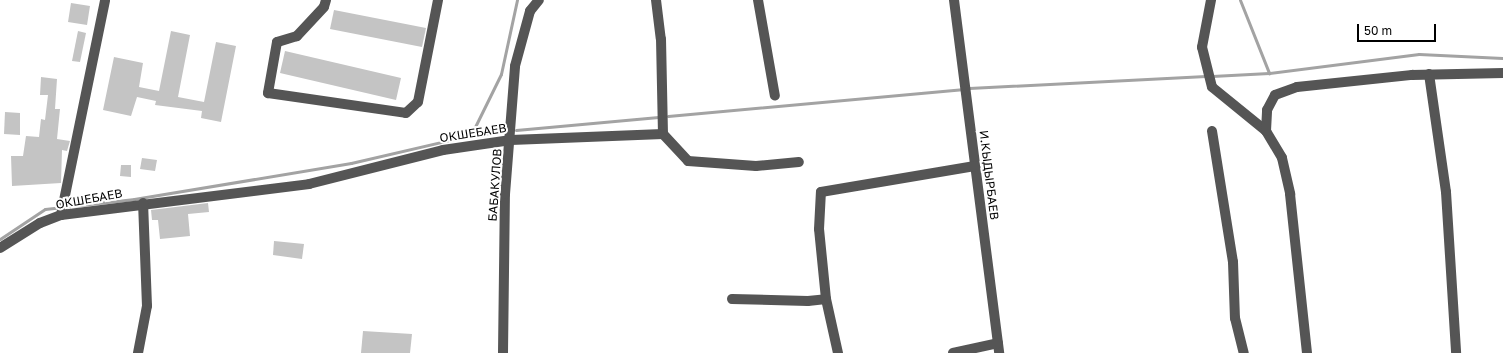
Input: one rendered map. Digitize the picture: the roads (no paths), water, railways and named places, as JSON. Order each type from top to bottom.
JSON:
[{"type":"street","points":[[62,215],[105,0]]},
{"type":"street","points":[[326,0],[324,7],[297,36],[277,42],[268,93],[406,113],[418,102],[438,0]]},
{"type":"street","name":"БАБАКУЛОВ","points":[[503,353],[506,194],[511,140],[515,66],[530,11],[539,0]]},
{"type":"street","points":[[656,0],[661,39],[663,134],[688,161],[756,166],[799,162]]},
{"type":"street","points":[[758,0],[775,96]]},
{"type":"street","name":"И.КЫДЫРБАЕВ","points":[[954,0],[998,348]]},
{"type":"street","points":[[1211,0],[1202,47],[1212,87],[1266,131],[1282,158],[1290,194],[1307,353]]},
{"type":"street","points":[[1266,131],[1267,110],[1275,95],[1297,87],[1428,74],[1503,73]]},
{"type":"street","points":[[1428,74],[1446,192],[1456,353]]},
{"type":"street","points":[[1212,131],[1233,262],[1236,318],[1244,353]]},
{"type":"street","name":"ОКШЕБАЕВ","points":[[0,248],[40,223],[62,215],[143,203],[309,184],[443,150],[511,140],[663,134]]},
{"type":"street","points":[[838,353],[826,298],[819,229],[821,192],[975,166]]},
{"type":"street","points":[[138,353],[147,306],[143,203]]},
{"type":"street","points":[[732,299],[808,301],[826,298]]},
{"type":"street","points":[[953,353],[998,348]]},
{"type":"waterway","points":[[471,135],[501,74],[517,0]]},
{"type":"waterway","points":[[1240,0],[1269,73]]},
{"type":"waterway","points":[[1212,76],[1269,73],[1419,54],[1503,58]]},
{"type":"waterway","points":[[969,88],[1206,76]]},
{"type":"waterway","points":[[668,116],[962,89]]},
{"type":"waterway","points":[[516,130],[658,117]]},
{"type":"waterway","points":[[0,239],[45,209],[134,199],[351,163],[471,135],[508,131]]}]
